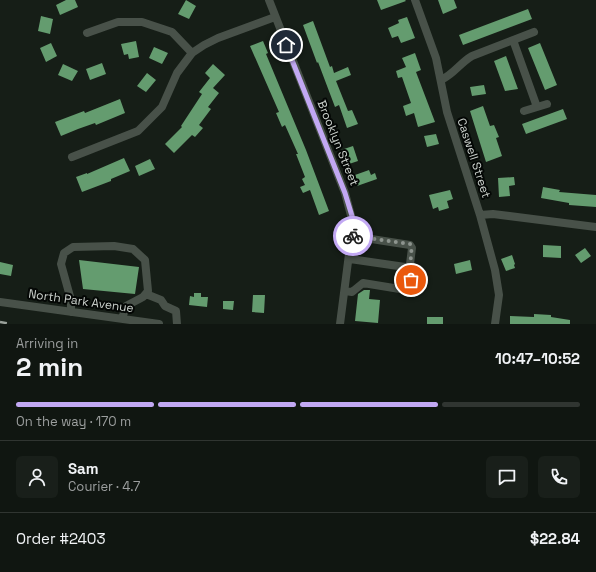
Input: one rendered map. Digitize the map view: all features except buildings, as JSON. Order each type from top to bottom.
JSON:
[{"type":"street","name":"Brooklyn Street","points":[[269,0],[345,193],[354,223],[340,324]]},
{"type":"street","name":"Caswell Street","points":[[415,0],[436,58],[447,112],[480,215],[498,281],[499,295],[495,324]]},
{"type":"street","points":[[72,157],[138,131],[162,107],[177,73],[192,52],[218,38],[275,17]]},
{"type":"street","points":[[87,33],[118,22],[142,22],[172,32],[192,52]]},
{"type":"street","points":[[441,80],[449,76],[465,60],[472,56],[534,32]]},
{"type":"street","points":[[513,40],[537,107]]},
{"type":"street","points":[[524,111],[547,104]]},
{"type":"street","points":[[480,215],[493,214],[596,227]]},
{"type":"street","points":[[345,291],[352,292],[363,283],[406,290],[410,287],[413,272],[410,264],[412,248],[410,244],[352,236]]},
{"type":"street","points":[[71,312],[71,300],[61,264],[64,253],[73,247],[114,246],[133,249],[145,260],[148,291],[143,297],[126,306],[122,319]]},
{"type":"street","points":[[350,259],[412,268]]},
{"type":"street","points":[[146,294],[161,300],[165,306],[176,311],[177,324]]},
{"type":"street","name":"North Park Avenue","points":[[0,302],[159,324]]},
{"type":"railway","points":[[0,322],[12,324]]},
{"type":"way so far","points":[[353,236],[410,244],[412,248],[410,264],[413,272],[411,280]]},
{"type":"route","points":[[286,45],[345,193],[354,223],[353,236]]}]
